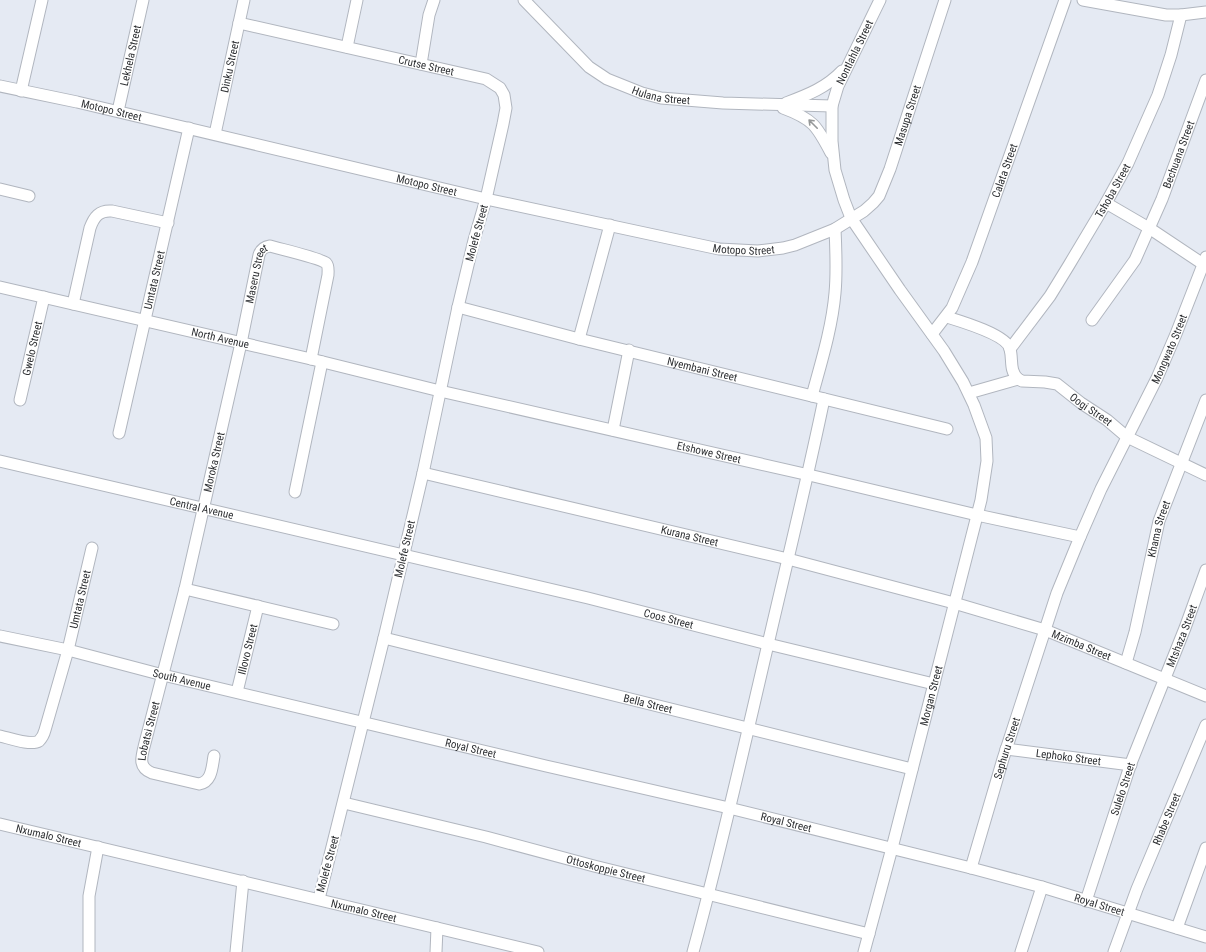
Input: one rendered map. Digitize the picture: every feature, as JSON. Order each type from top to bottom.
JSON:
[{"type":"street","points":[[21,91],[42,0]]},
{"type":"street","name":"Lekhela Street","points":[[118,111],[143,0]]},
{"type":"street","name":"Dinku Street","points":[[215,134],[244,0]]},
{"type":"street","points":[[347,47],[357,0]]},
{"type":"street","points":[[421,64],[429,15],[434,0]]},
{"type":"street","name":"Hulana Street","points":[[524,0],[589,67],[607,79],[642,93],[661,98],[723,103],[832,106]]},
{"type":"street","name":"Nontlahla Street","points":[[833,157],[832,106],[838,86],[880,0]]},
{"type":"street","name":"Masupa Street","points":[[851,218],[864,211],[879,196],[885,182],[945,0]]},
{"type":"street","name":"Calata Street","points":[[932,334],[947,317],[954,305],[972,262],[1065,0]]},
{"type":"street","points":[[1083,0],[1138,5],[1166,15],[1206,12]]},
{"type":"street","name":"Tshoba Street","points":[[1010,349],[1050,296],[1106,203],[1131,157],[1158,95],[1173,49],[1181,15]]},
{"type":"street","name":"Crutse Street","points":[[239,23],[486,79],[500,88],[506,100],[505,113],[486,198]]},
{"type":"street","points":[[778,105],[806,96],[819,89],[832,81],[848,65]]},
{"type":"street","name":"Bechuana Street","points":[[1092,320],[1135,260],[1190,127],[1206,80]]},
{"type":"street","name":"Motopo Street","points":[[0,86],[118,111],[486,198],[719,249],[748,252],[795,246],[835,229],[851,218]]},
{"type":"street","points":[[778,105],[802,115],[814,124],[820,131],[833,157]]},
{"type":"street","name":"Umtata Street","points":[[119,433],[146,321],[189,128]]},
{"type":"street","name":"Morgan Street","points":[[833,157],[836,177],[851,218],[954,366],[969,393],[981,420],[986,438],[987,461],[986,477],[977,515],[864,952]]},
{"type":"street","points":[[0,188],[29,196]]},
{"type":"street","name":"Molefe Street","points":[[319,899],[384,638],[423,473],[458,307],[486,198]]},
{"type":"street","points":[[1106,203],[1205,261]]},
{"type":"street","points":[[73,304],[90,228],[98,213],[106,210],[168,223]]},
{"type":"street","points":[[580,339],[610,225]]},
{"type":"street","points":[[812,396],[820,368],[835,294],[835,229]]},
{"type":"street","name":"Maseru Street","points":[[241,343],[260,250],[270,246],[324,262],[328,266],[316,360]]},
{"type":"street","name":"Mongwato Street","points":[[1080,536],[1101,489],[1157,378],[1205,261]]},
{"type":"street","name":"North Avenue","points":[[0,287],[316,360],[440,391]]},
{"type":"street","name":"Gwelo Street","points":[[20,400],[44,297]]},
{"type":"street","name":"Nyembani Street","points":[[458,307],[580,339],[947,429]]},
{"type":"street","points":[[947,317],[996,336],[1005,342],[1010,349],[1012,370],[1018,379]]},
{"type":"street","name":"Moroka Street","points":[[163,675],[185,589],[241,343]]},
{"type":"street","points":[[613,430],[629,350]]},
{"type":"street","points":[[294,492],[316,360]]},
{"type":"street","name":"Oogi Street","points":[[969,393],[1018,379],[1022,381],[1057,384],[1081,403],[1108,420],[1127,437],[1206,475]]},
{"type":"street","name":"Etshowe Street","points":[[440,391],[977,515],[1080,536]]},
{"type":"street","points":[[693,952],[709,894],[809,475],[824,399]]},
{"type":"street","name":"Khama Street","points":[[1126,663],[1135,632],[1159,521],[1206,400]]},
{"type":"street","name":"Central Avenue","points":[[0,461],[403,556]]},
{"type":"street","name":"Kurana Street","points":[[423,473],[788,559],[954,603]]},
{"type":"street","name":"Sephuru Street","points":[[971,868],[1006,749],[1057,592],[1080,536]]},
{"type":"street","name":"Umtata Street","points":[[68,650],[92,548]]},
{"type":"street","name":"Coos Street","points":[[403,556],[588,598],[768,644],[934,684]]},
{"type":"street","name":"Mtshaza Street","points":[[1165,679],[1206,570]]},
{"type":"street","points":[[185,589],[333,624]]},
{"type":"street","name":"Mzimba Street","points":[[954,603],[1045,630],[1206,696]]},
{"type":"street","name":"Illovo Street","points":[[237,692],[258,606]]},
{"type":"street","name":"South Avenue","points":[[0,636],[68,650],[163,675],[363,722]]},
{"type":"street","name":"Bella Street","points":[[384,638],[912,769]]},
{"type":"street","points":[[0,736],[30,743],[37,742],[42,738],[68,650]]},
{"type":"street","name":"Lobatsi Street","points":[[163,675],[143,753],[143,767],[152,773],[194,783],[203,783],[209,778],[214,756]]},
{"type":"street","name":"Sulelo Street","points":[[1086,901],[1131,765],[1165,679]]},
{"type":"street","name":"Royal Street","points":[[363,722],[729,808],[971,868],[1042,887],[1206,937]]},
{"type":"street","name":"Rhabe Street","points":[[1114,952],[1164,823],[1206,725]]},
{"type":"street","name":"Lephoko Street","points":[[1006,749],[1131,765]]},
{"type":"street","name":"Ottoskoppie Street","points":[[344,803],[486,837],[869,934]]},
{"type":"street","name":"Nxumalo Street","points":[[0,824],[538,952]]},
{"type":"street","name":"Nxumalo Street","points":[[89,952],[89,896],[98,847]]},
{"type":"street","points":[[1177,928],[1206,848]]},
{"type":"street","points":[[236,952],[243,881]]},
{"type":"street","points":[[1021,952],[1042,887]]},
{"type":"street","points":[[436,952],[437,928]]}]
